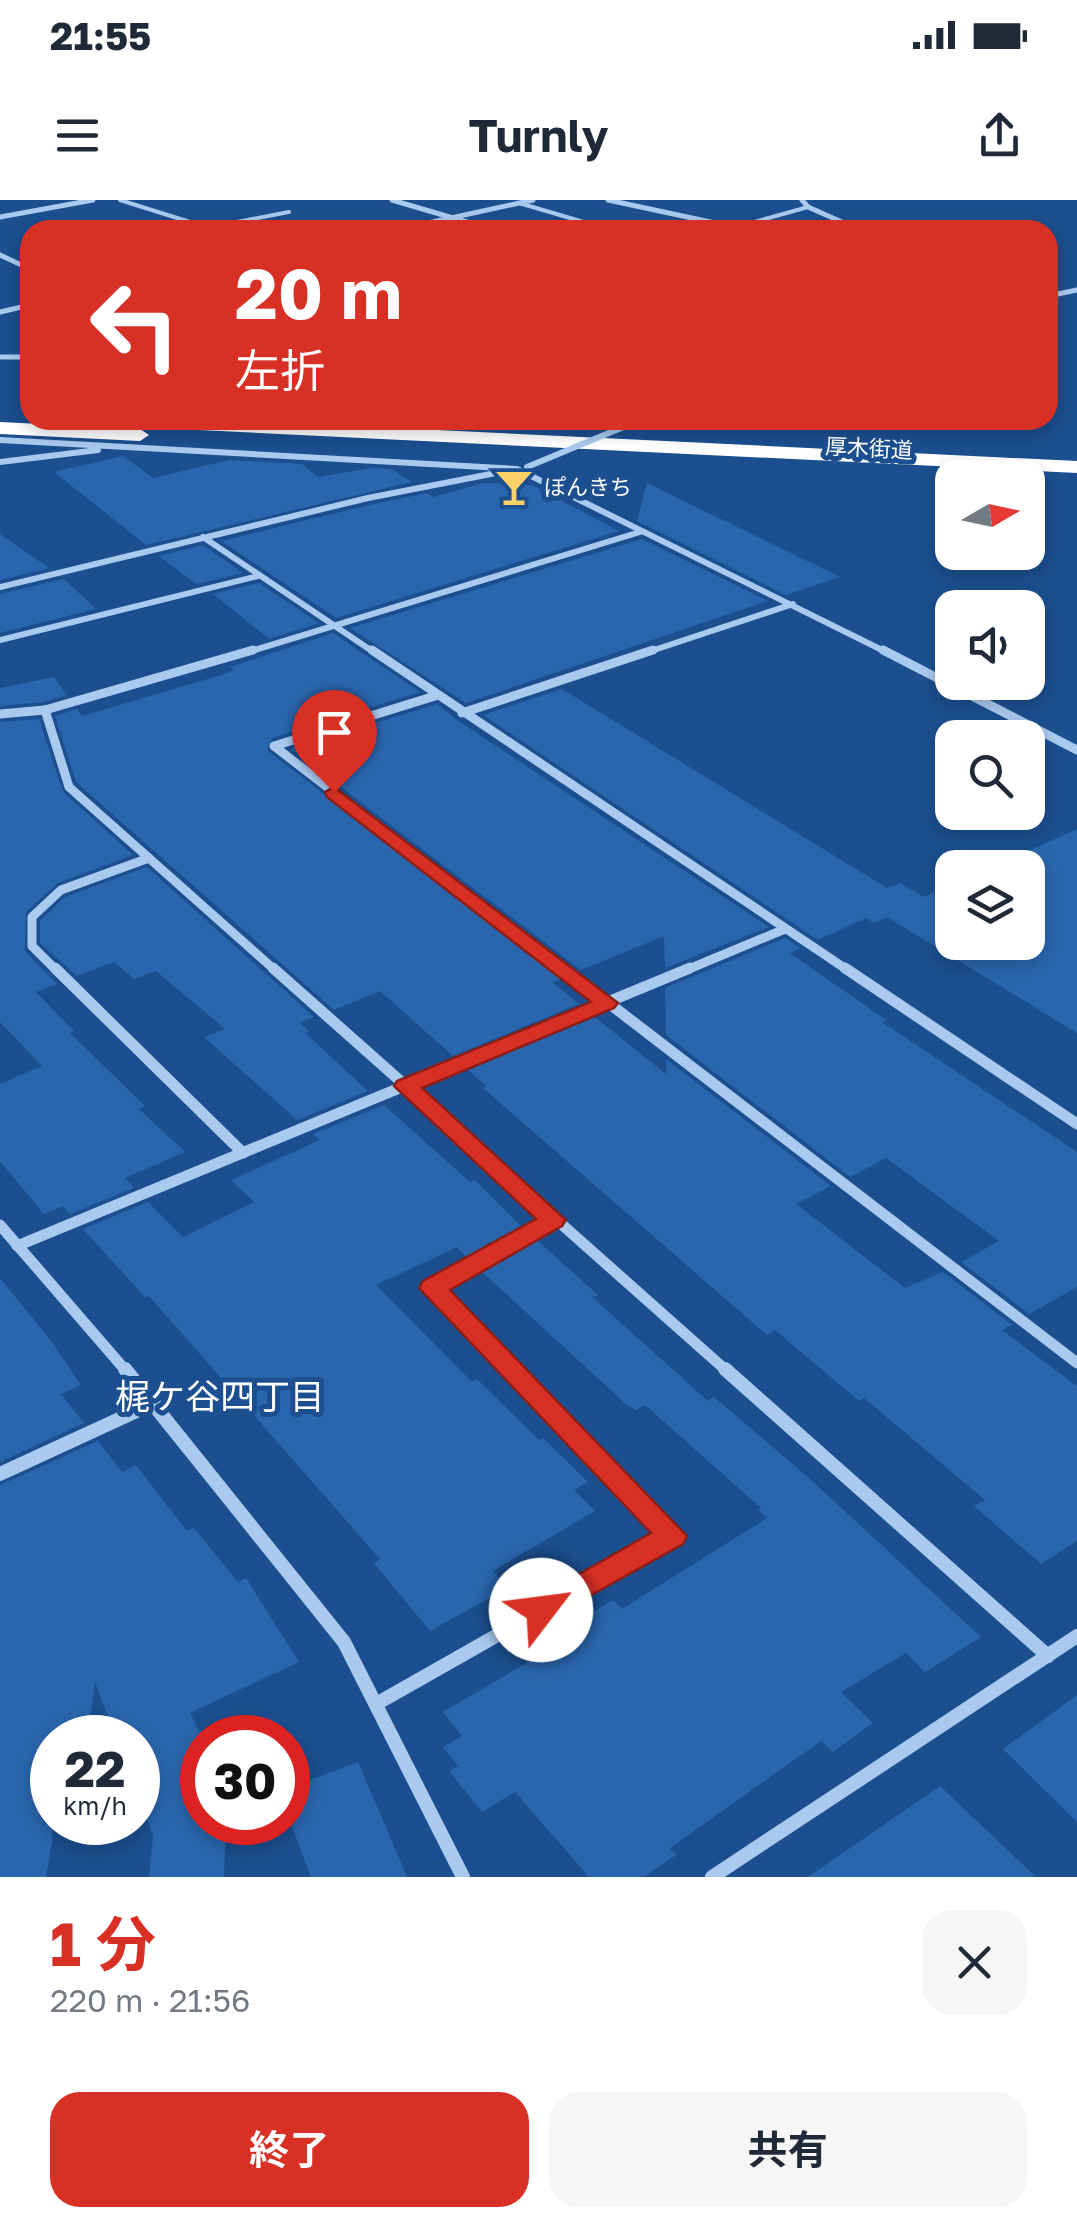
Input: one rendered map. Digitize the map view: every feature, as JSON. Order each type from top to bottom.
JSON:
[{"type":"highway","name":"厚木街道","points":[[38,430],[935,477]]},
{"type":"highway","name":"厚木街道","points":[[333,430],[1077,468]]},
{"type":"highway","points":[[1045,482],[1077,484]]},
{"type":"street","points":[[0,217],[93,200]]},
{"type":"street","points":[[392,200],[458,220]]},
{"type":"street","points":[[442,220],[533,200]]},
{"type":"street","points":[[608,200],[710,220]]},
{"type":"street","points":[[802,200],[808,207],[837,220]]},
{"type":"street","points":[[0,255],[18,264]]},
{"type":"street","points":[[374,432],[381,430]]},
{"type":"street","points":[[0,587],[368,498],[527,467],[616,430]]},
{"type":"street","points":[[0,440],[517,469],[794,604],[1077,750]]},
{"type":"street","points":[[0,462],[124,447]]},
{"type":"street","points":[[0,714],[45,710],[640,532]]},
{"type":"street","points":[[203,537],[1077,1124]]},
{"type":"street","points":[[0,640],[258,576]]},
{"type":"street","points":[[462,714],[794,604]]},
{"type":"street","points":[[435,696],[274,746],[1077,1364]]},
{"type":"street","points":[[45,710],[69,786],[1048,1656]]},
{"type":"street","points":[[150,858],[61,890],[32,917],[32,946],[243,1153]]},
{"type":"street","points":[[17,1246],[785,929]]},
{"type":"street","points":[[376,1704],[672,1536],[432,1288],[553,1220]]},
{"type":"street","points":[[0,1224],[154,1402],[344,1642],[464,1877]]},
{"type":"street","points":[[0,1474],[154,1402]]},
{"type":"street","points":[[712,1877],[1077,1636]]},
{"type":"lane","points":[[120,200],[180,220]]},
{"type":"lane","points":[[519,203],[577,220]]},
{"type":"lane","points":[[761,220],[808,207]]},
{"type":"lane","points":[[250,220],[289,212]]},
{"type":"building","points":[[123,456],[153,478],[229,460],[302,464],[318,477],[371,468],[392,469],[412,482],[146,545],[54,472]]},
{"type":"building","points":[[483,483],[532,485],[619,531],[336,618],[221,541],[369,505],[427,493],[433,497]]},
{"type":"building","points":[[647,483],[840,577],[786,595],[637,521]]},
{"type":"building","points":[[0,534],[49,568],[0,580]]},
{"type":"building","points":[[642,539],[768,601],[466,703],[350,628]]},
{"type":"building","points":[[203,545],[243,573],[196,584],[159,556]]},
{"type":"building","points":[[64,579],[96,609],[0,633],[0,594]]},
{"type":"building","points":[[259,583],[319,623],[269,639],[213,594]]},
{"type":"building","points":[[333,633],[420,692],[272,738],[267,750],[555,973],[561,979],[552,982],[579,1004],[453,1056],[380,991],[334,1010],[76,782],[55,716],[77,709],[82,716],[218,676],[234,670],[230,667]]},
{"type":"building","points":[[54,677],[67,695],[44,702],[0,706],[0,688]]},
{"type":"building","points":[[562,689],[887,888],[900,883],[924,897],[935,892],[935,946],[887,917],[874,923],[866,918],[818,940],[483,715]]},
{"type":"building","points":[[437,704],[769,927],[665,968],[664,936],[581,970],[291,749]]},
{"type":"building","points":[[39,719],[63,792],[133,855],[58,883],[26,912],[25,951],[57,984],[36,992],[74,1031],[70,1033],[145,1106],[139,1109],[185,1152],[125,1178],[134,1188],[70,1214],[63,1206],[44,1214],[0,1161],[0,1084],[42,1066],[0,1022],[0,722]]},
{"type":"building","points":[[1077,829],[1077,1033],[957,960],[1045,960],[1045,850],[1030,850]]},
{"type":"building","points":[[147,867],[314,1017],[300,1023],[309,1031],[305,1033],[368,1091],[297,1120],[204,1037],[225,1029],[156,971],[134,979],[114,962],[77,976],[40,943],[40,921],[65,897]]},
{"type":"building","points":[[785,938],[801,948],[790,953],[886,1020],[882,1022],[1077,1152],[1077,1287],[1029,1314],[961,1262],[999,1241],[886,1158],[850,1177],[666,1035],[665,988]]},
{"type":"building","points":[[595,1017],[666,1074],[666,1059],[831,1186],[796,1204],[905,1288],[943,1272],[1012,1325],[1002,1330],[1077,1386],[1077,1541],[1041,1564],[974,1506],[985,1500],[864,1398],[859,1401],[775,1330],[767,1335],[483,1088],[486,1086],[468,1070]]},
{"type":"building","points":[[384,1105],[470,1182],[475,1180],[522,1227],[467,1258],[457,1247],[376,1285],[472,1382],[477,1379],[588,1482],[574,1490],[595,1511],[493,1571],[508,1588],[430,1631],[374,1563],[380,1559],[149,1296],[145,1297],[83,1229],[148,1202],[183,1237],[254,1202],[231,1180],[320,1140],[313,1134]]},
{"type":"building","points":[[537,1240],[598,1295],[592,1297],[708,1401],[714,1397],[810,1479],[981,1637],[925,1672],[906,1653],[841,1692],[873,1723],[833,1752],[821,1741],[670,1848],[676,1855],[644,1877],[589,1877],[515,1792],[482,1812],[449,1771],[458,1766],[443,1747],[462,1736],[443,1712],[552,1648],[545,1641],[613,1600],[622,1609],[767,1518],[758,1510],[761,1508],[645,1405],[636,1410],[627,1405],[481,1271]]},
{"type":"building","points":[[0,1278],[81,1385],[61,1394],[84,1423],[0,1462]]},
{"type":"building","points":[[98,1441],[122,1472],[136,1465],[187,1531],[194,1528],[238,1582],[246,1578],[299,1662],[191,1715],[180,1715],[180,1845],[225,1845],[224,1877],[149,1877],[152,1845],[160,1845],[160,1715],[107,1715],[95,1682],[90,1715],[30,1715],[30,1845],[51,1845],[46,1877],[0,1877],[0,1485]]},
{"type":"building","points":[[1077,1695],[1077,1822],[1003,1749]]},
{"type":"building","points":[[358,1762],[407,1877],[311,1877],[299,1845],[310,1845],[310,1780]]},
{"type":"building","points":[[940,1786],[1036,1877],[808,1877]]},
{"type":"place","name":"ぽんきち","points":[[514,487]]},
{"type":"district","name":"梶ケ谷四丁目","points":[[220,1397]]},
{"type":"route","points":[[334,792],[606,1003],[406,1086],[553,1220],[432,1288],[672,1536],[541,1610]]}]
